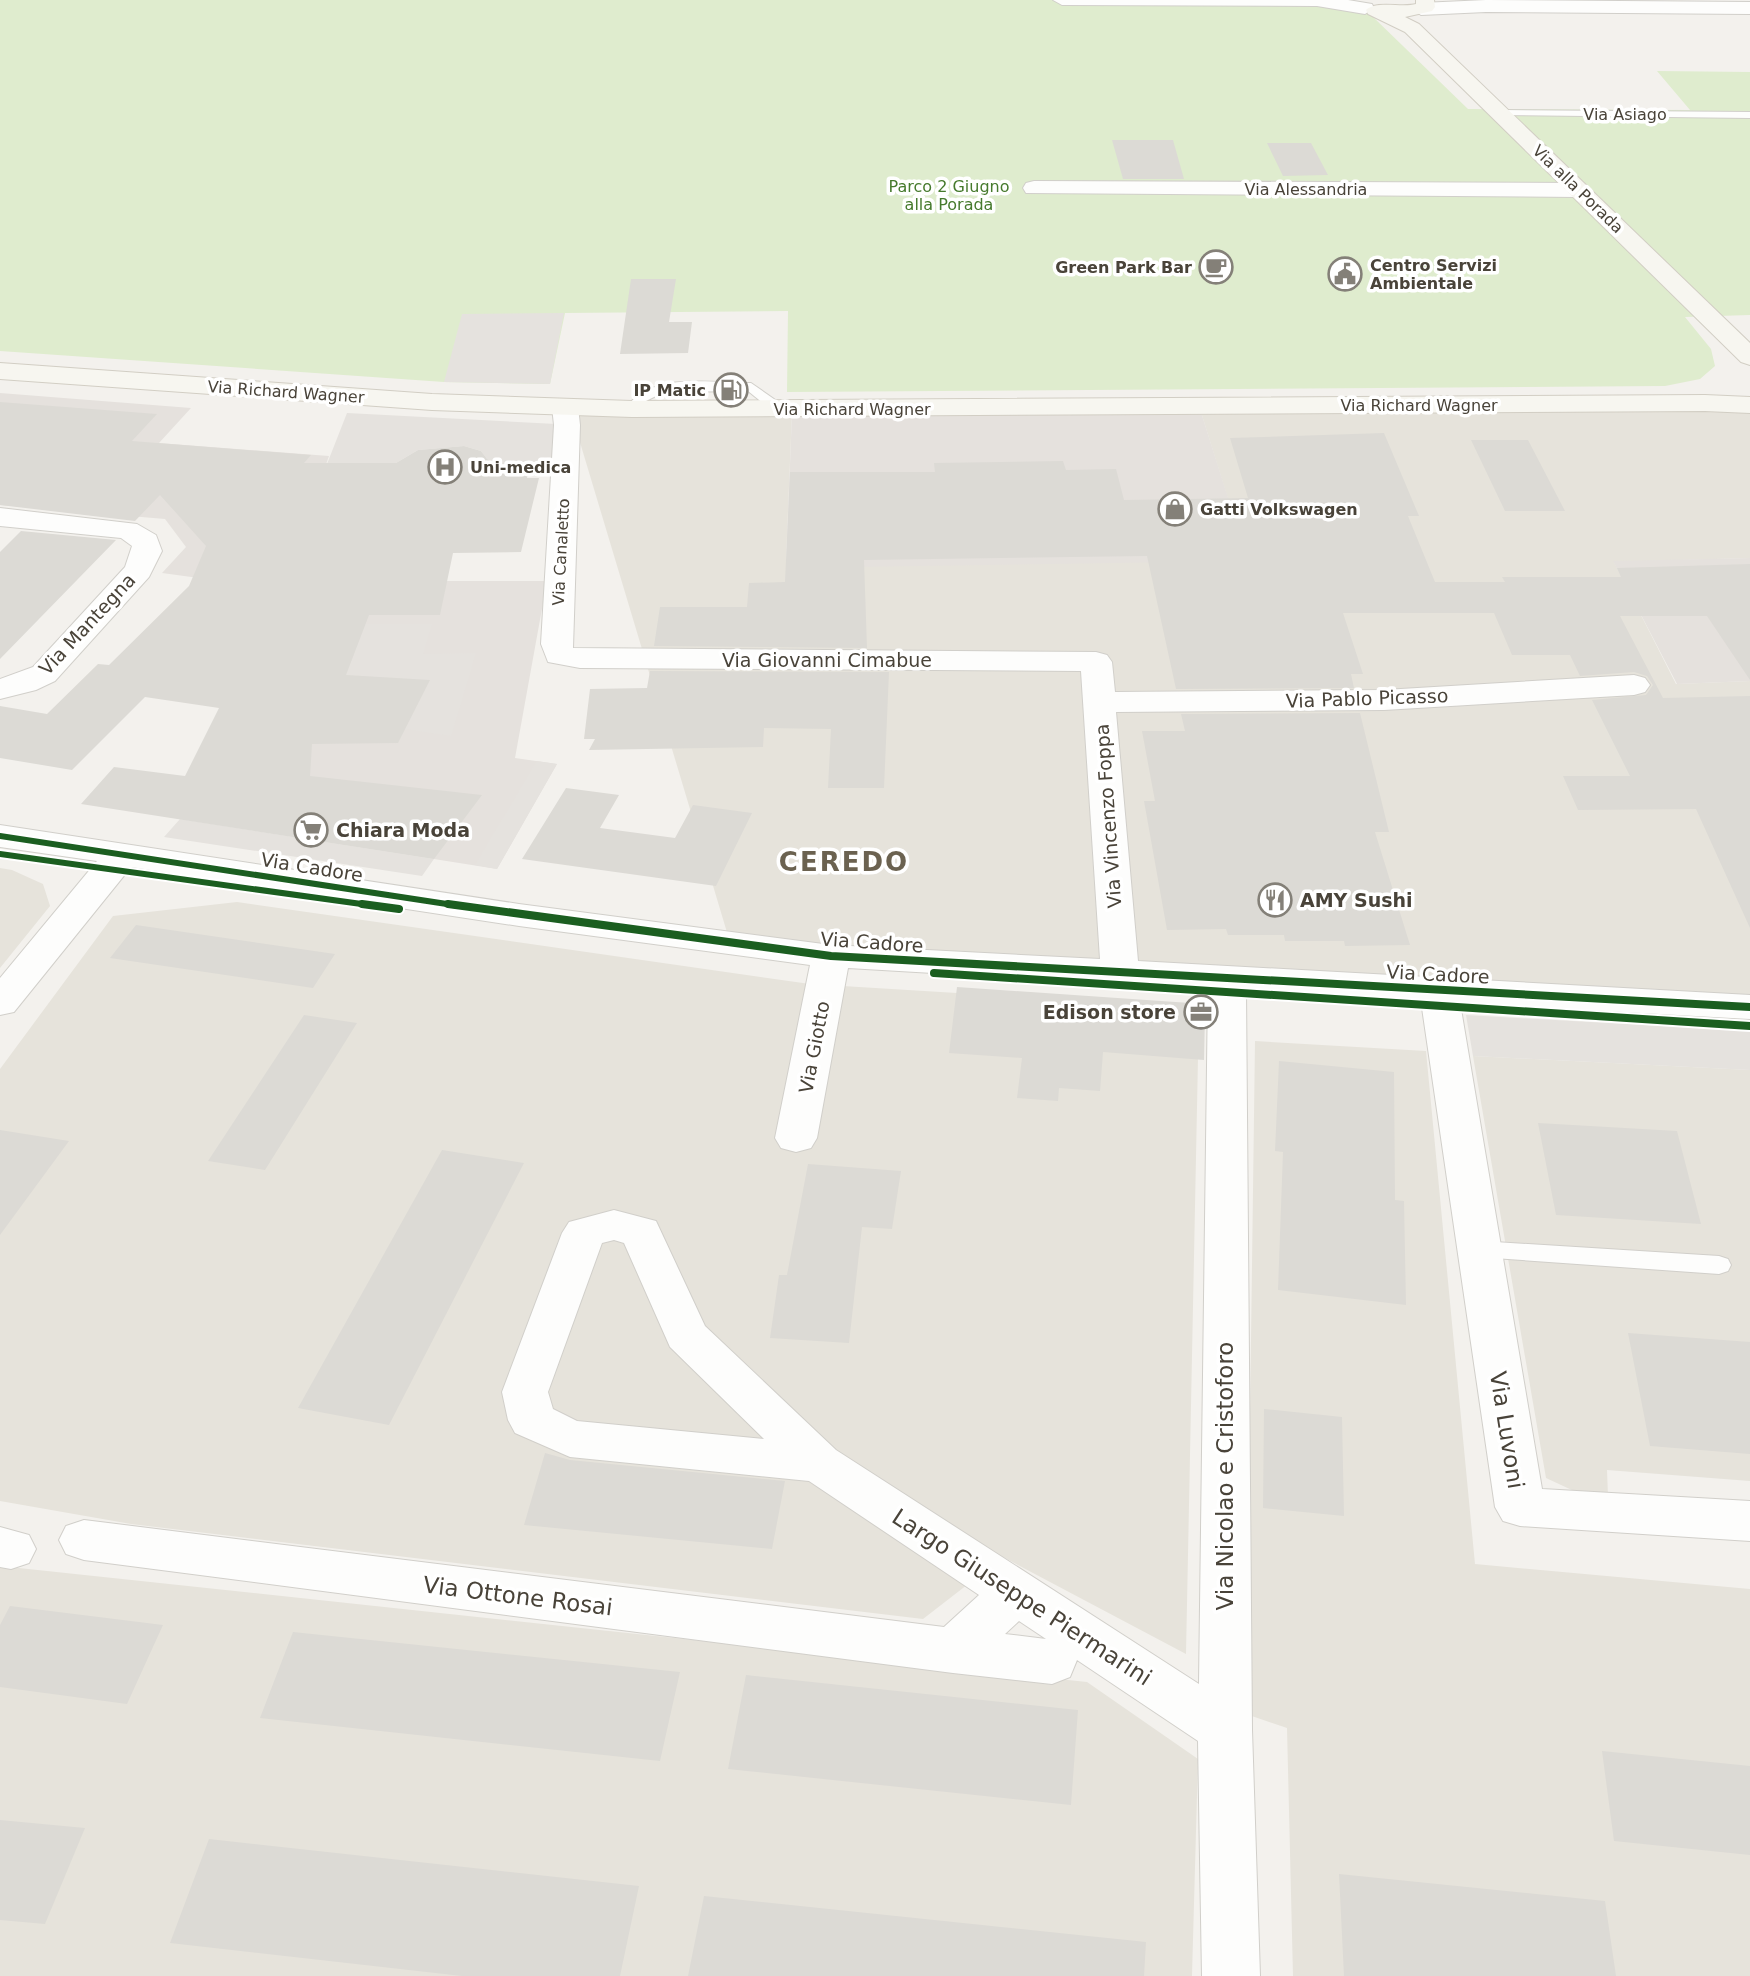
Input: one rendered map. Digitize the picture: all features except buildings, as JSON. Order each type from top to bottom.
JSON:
[{"type":"street","points":[[1062,0],[1325,1],[1365,6]]},
{"type":"street","points":[[1440,0],[1486,6]]},
{"type":"street","name":"Via alla Porada","points":[[1365,6],[1418,12],[1499,113],[1748,353]]},
{"type":"street","points":[[1418,12],[1486,6],[1750,8]]},
{"type":"street","name":"Via Alessandria","points":[[1034,188],[1578,190]]},
{"type":"street","name":"Via Richard Wagner","points":[[0,372],[432,402],[632,409],[1706,403],[1750,405]]},
{"type":"street","name":"Via Richard Wagner","points":[[1706,403],[1750,391]]},
{"type":"street","name":"Via Canaletto","points":[[559,655],[557,644],[567,425],[565,407]]},
{"type":"street","name":"Via Mantegna","points":[[0,517],[106,526],[143,536],[148,545],[147,556],[138,571],[44,674],[25,683],[0,689]]},
{"type":"street","name":"Via Giovanni Cimabue","points":[[559,655],[580,658],[1096,662]]},
{"type":"street","name":"Via Vincenzo Foppa","points":[[1096,662],[1120,971]]},
{"type":"street","name":"Via Pablo Picasso","points":[[1099,702],[1384,700],[1634,685]]},
{"type":"street","name":"Via Cadore","points":[[0,836],[727,945],[831,956],[1750,1007]]},
{"type":"street","points":[[0,1003],[122,855]]},
{"type":"street","name":"Via Giotto","points":[[796,1138],[831,956]]},
{"type":"street","name":"Via Nicolao e Cristoforo","points":[[1227,976],[1225,1730],[1231,1976]]},
{"type":"street","name":"Via Luvoni","points":[[1439,990],[1520,1507],[1750,1521]]},
{"type":"street","name":"Largo Giuseppe Piermarini","points":[[819,1463],[570,1440],[532,1420],[525,1392],[584,1233],[614,1225],[641,1232],[686,1335],[819,1463],[1225,1730]]},
{"type":"street","name":"Via Ottone Rosai","points":[[84,1540],[1052,1662]]},
{"type":"street","points":[[953,1651],[1016,1592]]},
{"type":"lane","name":"Via Asiago","points":[[1499,113],[1750,115]]},
{"type":"lane","points":[[1479,1249],[1719,1265]]},
{"type":"shaded area","points":[[564,313],[550,384],[444,382],[462,314]]},
{"type":"shaded area","points":[[0,393],[191,408],[159,443],[329,456],[284,581],[547,581],[515,758],[557,764],[497,869],[150,814],[212,749],[279,589],[162,573],[186,547],[165,519],[0,505]]},
{"type":"shaded area","points":[[1750,408],[1750,558],[1614,562],[1676,684],[1750,681],[1750,1003],[729,939],[570,409],[792,412],[786,561],[1247,560],[1200,409]]},
{"type":"shaded area","points":[[1200,409],[1248,561],[786,568],[792,412]]},
{"type":"shaded area","points":[[347,413],[556,424],[553,466],[485,464],[487,459],[481,451],[464,446],[418,450],[396,463],[327,464]]},
{"type":"shaded area","points":[[1750,558],[1750,681],[1677,684],[1613,561]]},
{"type":"shaded area","points":[[365,624],[432,624],[423,654],[476,653],[451,736],[405,729],[429,681],[346,675]]},
{"type":"shaded area","points":[[537,761],[557,764],[497,869],[475,865]]},
{"type":"shaded area","points":[[180,819],[434,859],[422,876],[164,837]]},
{"type":"shaded area","points":[[0,868],[12,870],[43,884],[50,906],[0,968]]},
{"type":"shaded area","points":[[237,902],[810,984],[1199,1008],[1186,1654],[1003,1557],[923,1619],[131,1524],[0,1501],[0,1069],[113,916]]},
{"type":"shaded area","points":[[1466,1015],[1750,1031],[1750,1070],[1473,1056]]},
{"type":"shaded area","points":[[1255,1041],[1426,1051],[1475,1564],[1750,1589],[1750,1976],[1293,1976],[1287,1728],[1246,1714]]},
{"type":"shaded area","points":[[1473,1056],[1750,1070],[1750,1481],[1607,1470],[1608,1496],[1574,1491],[1546,1478]]},
{"type":"shaded area","points":[[0,1566],[1087,1682],[1198,1759],[1192,1976],[0,1976]]},
{"type":"green space","name":"Parco 2 Giugno alla Porada","points":[[0,0],[1351,0],[1371,15],[1468,109],[1690,110],[1657,71],[1750,72],[1750,315],[1685,317],[1711,349],[1715,366],[1700,379],[1665,386],[787,392],[788,311],[565,313],[550,384],[444,382],[0,351]]},
{"type":"cycle path","points":[[0,836],[519,915],[831,956],[1750,1007]]},
{"type":"cycle path","points":[[0,854],[399,909]]},
{"type":"cycle path","points":[[934,973],[1750,1026]]},
{"type":"place","name":"Green Park Bar","points":[[1216,267]]},
{"type":"place","name":"Centro Servizi Ambientale","points":[[1345,274]]},
{"type":"place","name":"IP Matic","points":[[731,390]]},
{"type":"place","name":"Uni-medica","points":[[445,467]]},
{"type":"place","name":"Gatti Volkswagen","points":[[1175,509]]},
{"type":"place","name":"Chiara Moda","points":[[311,830]]},
{"type":"place","name":"AMY Sushi","points":[[1275,900]]},
{"type":"place","name":"Edison store","points":[[1201,1012]]},
{"type":"district","name":"CEREDO","points":[[844,862]]}]
